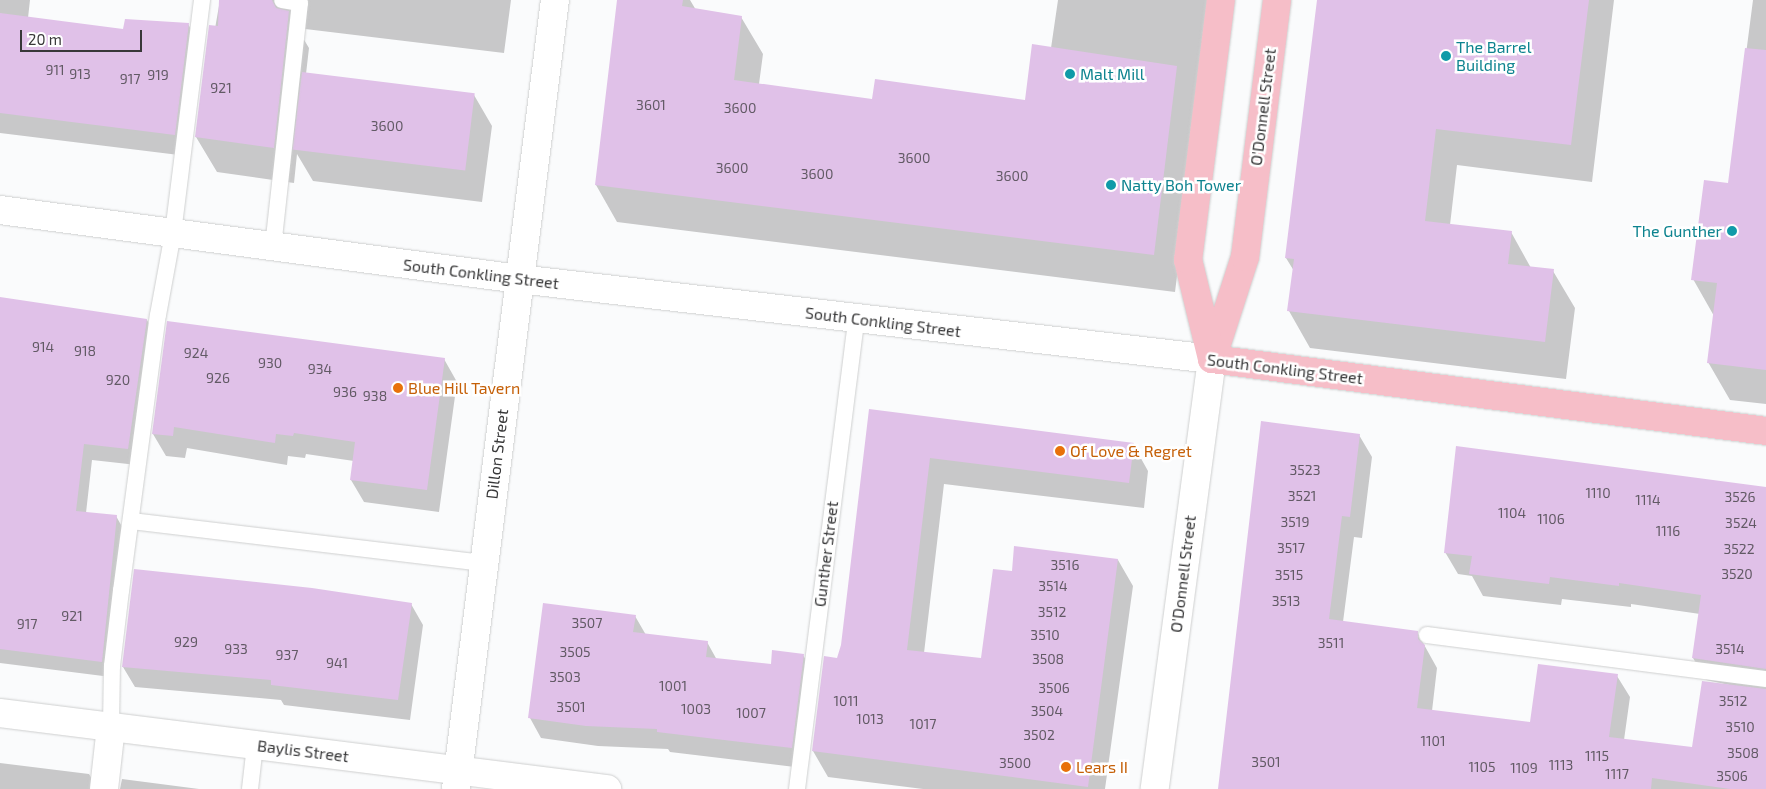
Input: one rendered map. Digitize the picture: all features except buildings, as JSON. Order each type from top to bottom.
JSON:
[{"type":"main road","name":"O'Donnell Street","points":[[1212,359],[1188,260],[1221,0]]},
{"type":"main road","name":"O'Donnell Street","points":[[1212,359],[1245,257],[1277,0]]},
{"type":"main road","name":"South Conkling Street","points":[[1212,359],[1766,431]]},
{"type":"street","name":"Dillon Street","points":[[457,780],[555,0]]},
{"type":"street","name":"South Conkling Street","points":[[0,210],[519,279],[1212,359]]},
{"type":"street","name":"O'Donnell Street","points":[[1156,789],[1212,359]]},
{"type":"street","name":"Baylis Street","points":[[0,713],[255,745],[457,780],[606,789]]},
{"type":"street","points":[[104,789],[112,727]]},
{"type":"lane","points":[[112,727],[112,666],[130,521],[173,233],[202,0]]},
{"type":"lane","points":[[273,247],[300,3],[282,0]]},
{"type":"lane","name":"Gunther Street","points":[[797,789],[856,319]]},
{"type":"lane","points":[[130,521],[484,563]]},
{"type":"lane","points":[[1427,635],[1766,679]]},
{"type":"lane","points":[[250,789],[255,745]]},
{"type":"place","name":"The Barrel Building","points":[[1446,56]]},
{"type":"place","name":"Malt Mill","points":[[1070,74]]},
{"type":"place","name":"Natty Boh Tower","points":[[1111,185]]},
{"type":"place","name":"The Gunther","points":[[1732,231]]},
{"type":"place","name":"Blue Hill Tavern","points":[[398,388]]},
{"type":"place","name":"Of Love & Regret","points":[[1060,451]]},
{"type":"place","name":"Lears II","points":[[1066,767]]}]
